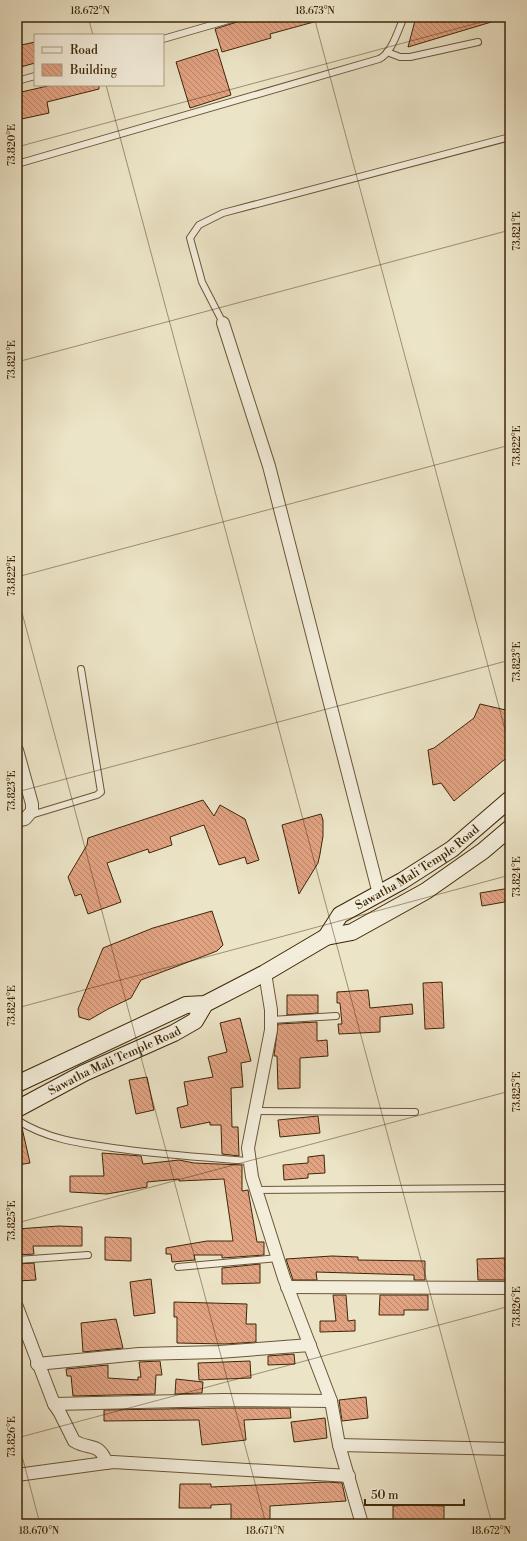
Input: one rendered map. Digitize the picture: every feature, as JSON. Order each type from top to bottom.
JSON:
[{"type":"street","points":[[223,323],[269,466],[379,894]]},
{"type":"street","points":[[17,750],[32,804],[32,811],[30,815],[17,821]]},
{"type":"street","name":"Sawatha Mali Temple Road","points":[[326,937],[340,915],[379,894],[452,849],[471,835],[510,799]]},
{"type":"street","name":"Sawatha Mali Temple Road","points":[[17,1084],[186,1005],[205,1004],[264,973],[326,937],[352,932],[426,891],[483,851],[510,828]]},
{"type":"street","points":[[264,973],[271,1010],[271,1030],[248,1148],[249,1161],[256,1190],[278,1258],[331,1401],[339,1445],[362,1524]]},
{"type":"street","name":"Sawatha Mali Temple Road","points":[[17,1109],[84,1073],[174,1033],[195,1021],[205,1004]]},
{"type":"street","points":[[288,1287],[510,1288]]},
{"type":"street","points":[[17,1307],[37,1364],[54,1404],[74,1440],[99,1448],[103,1452],[107,1463]]},
{"type":"street","points":[[37,1364],[140,1354],[219,1352],[310,1345]]},
{"type":"street","points":[[54,1404],[223,1400],[331,1401]]},
{"type":"street","points":[[339,1445],[510,1449]]},
{"type":"street","points":[[17,1475],[107,1463],[349,1476]]},
{"type":"lane","points":[[164,39],[239,17]]},
{"type":"lane","points":[[17,164],[379,59],[384,57],[387,52],[404,17]]},
{"type":"lane","points":[[387,52],[400,57],[410,57],[478,42]]},
{"type":"lane","points":[[17,81],[34,76]]},
{"type":"lane","points":[[223,323],[202,282],[190,238],[200,225],[223,214],[510,137]]},
{"type":"lane","points":[[30,815],[97,795],[101,792],[81,670]]},
{"type":"lane","points":[[271,1020],[336,1016]]},
{"type":"lane","points":[[255,1111],[415,1112]]},
{"type":"lane","points":[[17,1120],[37,1132],[67,1142],[151,1152],[249,1161]]},
{"type":"lane","points":[[256,1190],[510,1188]]},
{"type":"lane","points":[[17,1260],[88,1255]]},
{"type":"lane","points":[[178,1267],[278,1258]]},
{"type":"building","points":[[243,17],[321,17],[321,20],[270,34],[271,38],[222,52],[215,29],[240,21]]},
{"type":"building","points":[[416,17],[498,17],[498,20],[408,47]]},
{"type":"building","points":[[34,42],[34,63],[17,68],[17,46]]},
{"type":"building","points":[[217,49],[231,95],[190,108],[176,62]]},
{"type":"building","points":[[48,86],[99,86],[99,89],[47,102],[49,113],[17,120],[17,93]]},
{"type":"building","points":[[480,704],[510,711],[510,755],[454,801],[441,783],[433,785],[428,750],[434,748],[474,718]]},
{"type":"building","points":[[203,800],[214,816],[220,805],[245,819],[259,860],[247,864],[245,857],[219,865],[204,825],[170,837],[172,845],[149,853],[148,849],[107,863],[121,902],[88,914],[81,894],[75,896],[68,877],[87,845],[88,838]]},
{"type":"building","points":[[321,814],[323,820],[323,836],[318,863],[299,894],[282,825]]},
{"type":"building","points":[[510,888],[510,901],[482,906],[480,893]]},
{"type":"building","points":[[212,911],[223,945],[217,951],[141,980],[131,998],[89,1020],[79,1017],[78,1009],[103,948],[153,928]]},
{"type":"building","points":[[442,982],[444,1028],[425,1029],[423,983]]},
{"type":"building","points":[[368,990],[370,1008],[412,1004],[413,1014],[380,1017],[380,1032],[339,1034],[338,1024],[342,1024],[340,1003],[337,1003],[337,992]]},
{"type":"building","points":[[287,995],[318,995],[318,1013],[287,1015]]},
{"type":"building","points":[[240,1018],[251,1061],[241,1063],[243,1087],[231,1088],[232,1127],[238,1127],[239,1156],[222,1154],[221,1125],[210,1125],[210,1122],[181,1128],[177,1108],[188,1105],[184,1082],[213,1077],[208,1057],[227,1052],[220,1023]]},
{"type":"building","points":[[317,1022],[317,1041],[327,1040],[328,1056],[300,1058],[300,1088],[278,1089],[277,1056],[274,1056],[278,1024]]},
{"type":"building","points":[[147,1077],[154,1110],[136,1114],[129,1080]]},
{"type":"building","points":[[318,1116],[320,1133],[280,1137],[278,1120]]},
{"type":"building","points":[[19,1126],[22,1128],[30,1163],[17,1165],[17,1127]]},
{"type":"building","points":[[102,1153],[141,1156],[143,1164],[179,1160],[194,1163],[242,1165],[242,1191],[248,1190],[257,1242],[264,1242],[264,1255],[222,1258],[222,1255],[194,1255],[195,1260],[172,1262],[171,1254],[166,1254],[166,1248],[207,1241],[233,1241],[224,1179],[179,1181],[179,1179],[147,1182],[147,1187],[107,1194],[70,1192],[70,1176],[104,1176]]},
{"type":"building","points":[[324,1155],[325,1173],[308,1174],[308,1178],[284,1180],[283,1165],[308,1163],[308,1157]]},
{"type":"building","points":[[59,1226],[82,1227],[82,1246],[33,1246],[34,1254],[17,1255],[17,1229]]},
{"type":"building","points":[[105,1237],[131,1238],[131,1261],[105,1260]]},
{"type":"building","points":[[332,1256],[358,1257],[358,1260],[425,1261],[425,1280],[414,1280],[414,1275],[316,1272],[317,1280],[293,1280],[286,1259]]},
{"type":"building","points":[[505,1258],[505,1270],[510,1270],[510,1280],[478,1280],[477,1259]]},
{"type":"building","points":[[34,1263],[36,1280],[17,1281],[17,1264]]},
{"type":"building","points":[[260,1264],[260,1283],[222,1284],[222,1268]]},
{"type":"building","points":[[151,1279],[155,1313],[134,1316],[130,1282]]},
{"type":"building","points":[[333,1295],[346,1295],[348,1321],[355,1320],[355,1331],[320,1332],[320,1321],[336,1321]]},
{"type":"building","points":[[380,1295],[428,1295],[428,1310],[404,1310],[404,1315],[379,1315]]},
{"type":"building","points":[[174,1302],[247,1304],[246,1324],[256,1324],[256,1342],[225,1344],[177,1343],[177,1317],[174,1317]]},
{"type":"building","points":[[116,1319],[123,1348],[83,1352],[81,1323]]},
{"type":"building","points":[[294,1354],[295,1364],[268,1365],[268,1356]]},
{"type":"building","points":[[160,1361],[162,1375],[156,1375],[155,1394],[73,1396],[71,1376],[67,1376],[66,1369],[108,1365],[108,1378],[138,1380],[138,1377],[141,1377],[139,1362]]},
{"type":"building","points":[[250,1361],[251,1378],[199,1380],[198,1363]]},
{"type":"building","points":[[176,1379],[203,1382],[202,1393],[175,1394]]},
{"type":"building","points":[[366,1397],[368,1418],[342,1421],[339,1400]]},
{"type":"building","points":[[290,1408],[291,1418],[244,1420],[246,1440],[202,1445],[199,1420],[104,1421],[104,1410]]},
{"type":"building","points":[[325,1418],[327,1438],[294,1442],[291,1422]]},
{"type":"building","points":[[328,1482],[342,1483],[346,1501],[270,1506],[270,1524],[231,1524],[231,1504],[211,1505],[211,1508],[179,1508],[180,1484],[211,1484],[211,1487]]},
{"type":"building","points":[[393,1506],[444,1506],[444,1524],[393,1524]]}]
